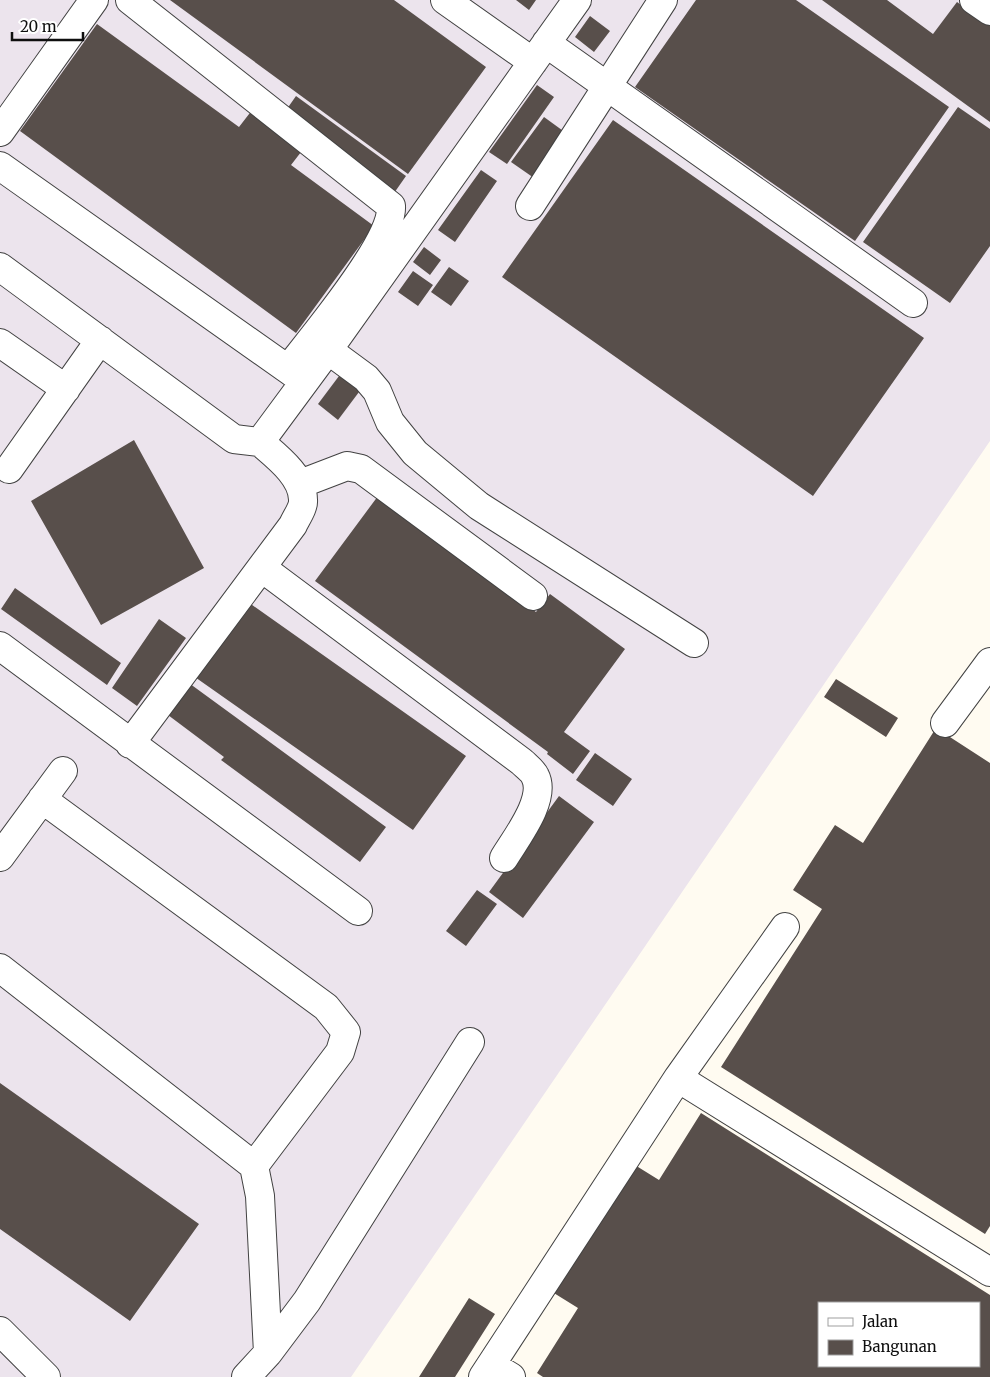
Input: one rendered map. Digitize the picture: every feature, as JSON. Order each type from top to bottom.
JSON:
[{"type":"lane","points":[[0,132],[94,0]]},
{"type":"lane","points":[[130,0],[391,206],[392,215],[373,255],[296,376],[260,442]]},
{"type":"lane","points":[[445,0],[539,53],[607,84],[913,302]]},
{"type":"lane","points":[[296,376],[328,350],[577,0]]},
{"type":"lane","points":[[530,206],[663,0]]},
{"type":"lane","points":[[974,0],[990,11]]},
{"type":"lane","points":[[0,166],[296,376]]},
{"type":"lane","points":[[0,267],[234,439],[260,442],[282,462],[300,484],[304,501],[293,525],[130,744]]},
{"type":"lane","points":[[9,469],[100,340]]},
{"type":"lane","points":[[0,343],[66,389]]},
{"type":"lane","points":[[328,350],[366,378],[377,390],[390,422],[415,453],[479,506],[694,644]]},
{"type":"lane","points":[[300,484],[347,466],[360,469],[534,596]]},
{"type":"lane","points":[[262,568],[522,762],[535,776],[538,794],[532,811],[504,858]]},
{"type":"lane","points":[[0,646],[358,911]]},
{"type":"lane","points":[[945,724],[990,662]]},
{"type":"lane","points":[[0,856],[63,771]]},
{"type":"lane","points":[[42,799],[326,1007],[346,1032],[340,1052],[254,1166]]},
{"type":"lane","points":[[495,1373],[678,1078],[785,927]]},
{"type":"lane","points":[[0,968],[254,1166],[260,1196],[268,1353]]},
{"type":"lane","points":[[246,1377],[268,1353],[308,1301],[470,1042]]},
{"type":"lane","points":[[678,1078],[990,1272]]},
{"type":"lane","points":[[0,1331],[46,1377]]},
{"type":"shaded area","points":[[0,0],[990,0],[990,441],[351,1377],[0,1377]]},
{"type":"building","points":[[170,0],[394,0],[486,67],[408,174]]},
{"type":"building","points":[[516,0],[536,0],[529,10]]},
{"type":"building","points":[[696,0],[796,0],[949,107],[855,241],[635,87]]},
{"type":"building","points":[[822,0],[887,0],[933,34],[957,2],[990,26],[990,122]]},
{"type":"building","points":[[590,16],[610,31],[594,52],[575,37]]},
{"type":"building","points":[[97,24],[239,127],[256,105],[308,143],[291,165],[374,226],[296,333],[20,131]]},
{"type":"building","points":[[537,85],[554,97],[507,164],[489,152]]},
{"type":"building","points":[[296,96],[406,176],[392,196],[282,116]]},
{"type":"building","points":[[958,107],[990,129],[990,246],[950,303],[863,242]]},
{"type":"building","points":[[544,117],[566,133],[534,178],[511,162]]},
{"type":"building","points":[[613,120],[924,338],[813,496],[502,277]]},
{"type":"building","points":[[481,170],[497,181],[455,242],[438,230]]},
{"type":"building","points":[[424,247],[441,260],[430,275],[413,262]]},
{"type":"building","points":[[449,267],[469,281],[451,306],[431,292]]},
{"type":"building","points":[[413,271],[433,285],[418,306],[398,292]]},
{"type":"building","points":[[345,368],[365,384],[338,420],[318,404]]},
{"type":"building","points":[[134,440],[204,568],[101,625],[31,501]]},
{"type":"building","points":[[378,496],[536,612],[550,594],[625,649],[564,732],[590,751],[573,774],[547,754],[548,752],[315,581]]},
{"type":"building","points":[[15,588],[121,663],[107,685],[1,609]]},
{"type":"building","points":[[245,600],[466,756],[413,830],[192,675]]},
{"type":"building","points":[[159,619],[186,638],[137,706],[112,688]]},
{"type":"building","points":[[182,678],[386,827],[360,862],[221,760],[224,757],[160,709]]},
{"type":"building","points":[[836,679],[898,718],[886,737],[824,697]]},
{"type":"building","points":[[936,728],[990,763],[990,1226],[985,1234],[721,1067],[822,909],[793,890],[835,825],[863,843]]},
{"type":"building","points":[[595,753],[632,779],[613,806],[576,780]]},
{"type":"building","points":[[559,796],[594,822],[523,918],[489,892]]},
{"type":"building","points":[[477,890],[497,904],[466,946],[446,931]]},
{"type":"building","points":[[0,1083],[199,1224],[130,1321],[0,1229]]},
{"type":"building","points":[[701,1113],[990,1295],[990,1377],[543,1377],[537,1373],[578,1308],[549,1290],[630,1162],[659,1180]]},
{"type":"building","points":[[469,1298],[495,1314],[455,1377],[419,1377]]}]
